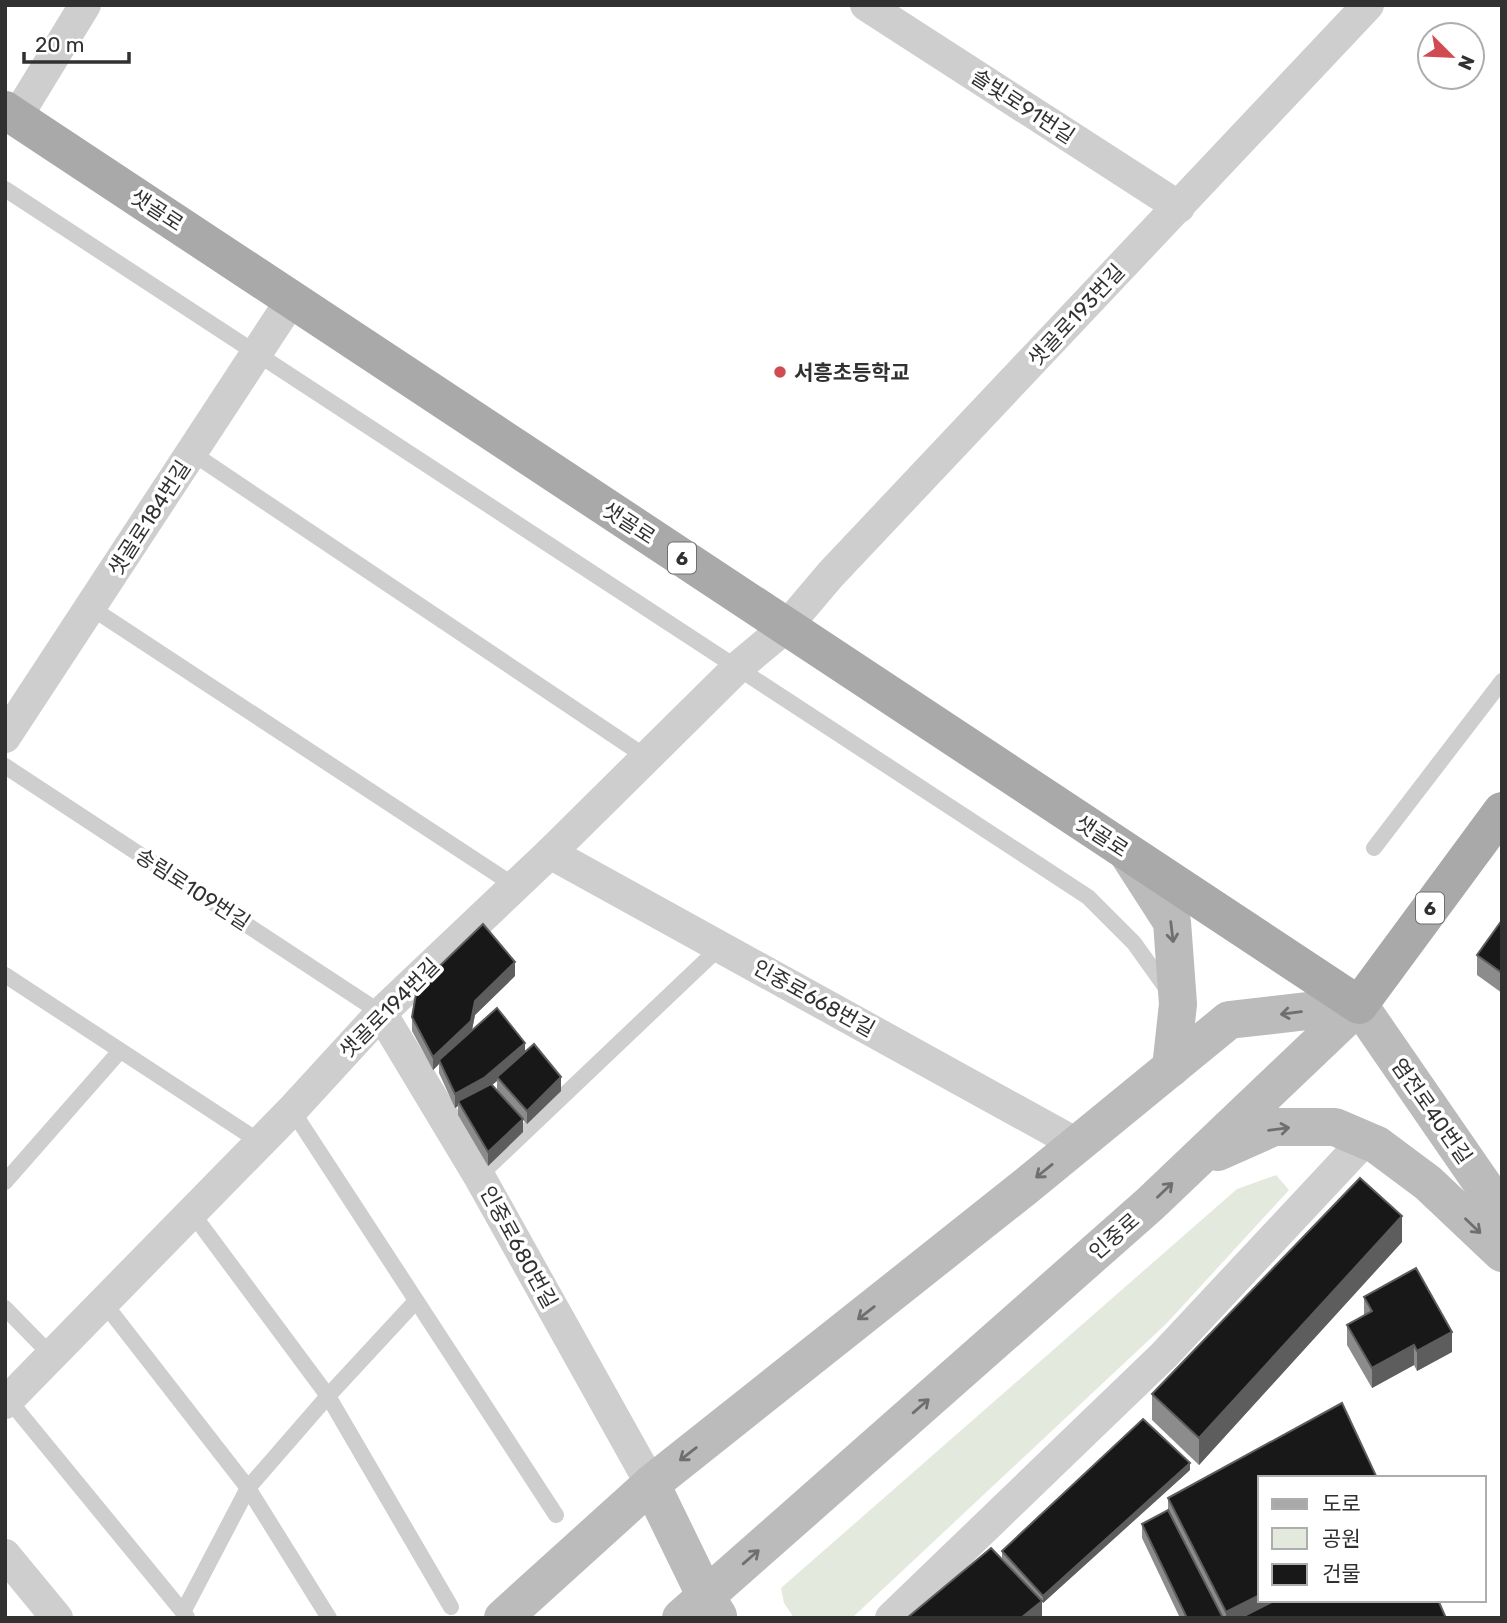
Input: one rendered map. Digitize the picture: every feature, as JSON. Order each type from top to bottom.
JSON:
[{"type":"main road","name":"샛골로","points":[[11,114],[1359,1005]]},
{"type":"main road","name":"인중로","points":[[702,1611],[1150,1204],[1359,1005],[1502,811]]},
{"type":"main road","points":[[1127,852],[1172,922],[1178,1004],[1171,1068]]},
{"type":"main road","points":[[503,1618],[651,1484],[1229,1020],[1359,1005]]},
{"type":"main road","name":"염전로40번길","points":[[1359,1005],[1498,1203]]},
{"type":"main road","points":[[1193,1163],[1274,1127],[1335,1127],[1377,1145],[1428,1183],[1502,1253]]},
{"type":"main road","points":[[651,1484],[702,1611]]},
{"type":"street","points":[[11,114],[85,5]]},
{"type":"street","name":"솔빛로91번길","points":[[866,5],[902,15],[1179,207]]},
{"type":"street","name":"샛골로193번길","points":[[786,627],[831,574],[1368,5]]},
{"type":"street","name":"샛골로184번길","points":[[5,737],[292,299]]},
{"type":"street","name":"샛골로194번길","points":[[7,1402],[292,1110],[381,1013],[550,853],[738,667],[786,627]]},
{"type":"street","name":"인중로668번길","points":[[550,853],[1077,1144]]},
{"type":"street","name":"인중로680번길","points":[[381,1013],[480,1176],[651,1484]]},
{"type":"street","points":[[891,1618],[1164,1354],[1365,1140]]},
{"type":"street","points":[[5,1555],[57,1618]]},
{"type":"lane","points":[[5,189],[1088,897],[1134,943],[1178,1004]]},
{"type":"lane","points":[[192,453],[646,757]]},
{"type":"lane","points":[[90,607],[514,886]]},
{"type":"lane","points":[[1374,848],[1502,681]]},
{"type":"lane","name":"송림로109번길","points":[[5,766],[381,1013]]},
{"type":"lane","points":[[480,1176],[720,947]]},
{"type":"lane","points":[[5,975],[260,1142]]},
{"type":"lane","points":[[5,1182],[120,1051]]},
{"type":"lane","points":[[292,1110],[556,1515]]},
{"type":"lane","points":[[191,1213],[328,1396],[451,1607]]},
{"type":"lane","points":[[7,1402],[186,1615],[248,1488],[416,1301]]},
{"type":"lane","points":[[104,1303],[248,1488],[329,1618]]},
{"type":"lane","points":[[5,1308],[52,1356]]},
{"type":"green space","points":[[1276,1175],[1289,1190],[1166,1324],[852,1618],[794,1618],[784,1603],[781,1588],[1237,1189]]},
{"type":"building","points":[[1502,920],[1502,973],[1477,955]]},
{"type":"building","points":[[483,924],[515,962],[475,1001],[471,1021],[433,1057],[412,1017],[417,988]]},
{"type":"building","points":[[497,1008],[525,1043],[484,1078],[455,1094],[439,1060]]},
{"type":"building","points":[[534,1044],[561,1077],[527,1111],[497,1077]]},
{"type":"building","points":[[491,1084],[523,1119],[488,1152],[458,1101]]},
{"type":"building","points":[[1360,1178],[1402,1216],[1199,1438],[1152,1394]]},
{"type":"building","points":[[1416,1268],[1452,1332],[1417,1351],[1414,1345],[1372,1368],[1347,1325],[1372,1311],[1364,1297]]},
{"type":"building","points":[[1342,1403],[1376,1476],[1258,1476],[1258,1596],[1226,1612],[1168,1498]]},
{"type":"building","points":[[1143,1419],[1190,1463],[1043,1596],[1002,1551]]},
{"type":"building","points":[[1168,1510],[1223,1618],[1187,1618],[1142,1524]]},
{"type":"building","points":[[991,1548],[1042,1601],[1021,1618],[907,1618]]},
{"type":"building","points":[[1272,1602],[1439,1602],[1446,1618],[1240,1618]]},
{"type":"place","name":"서흥초등학교","points":[[780,372]]}]
